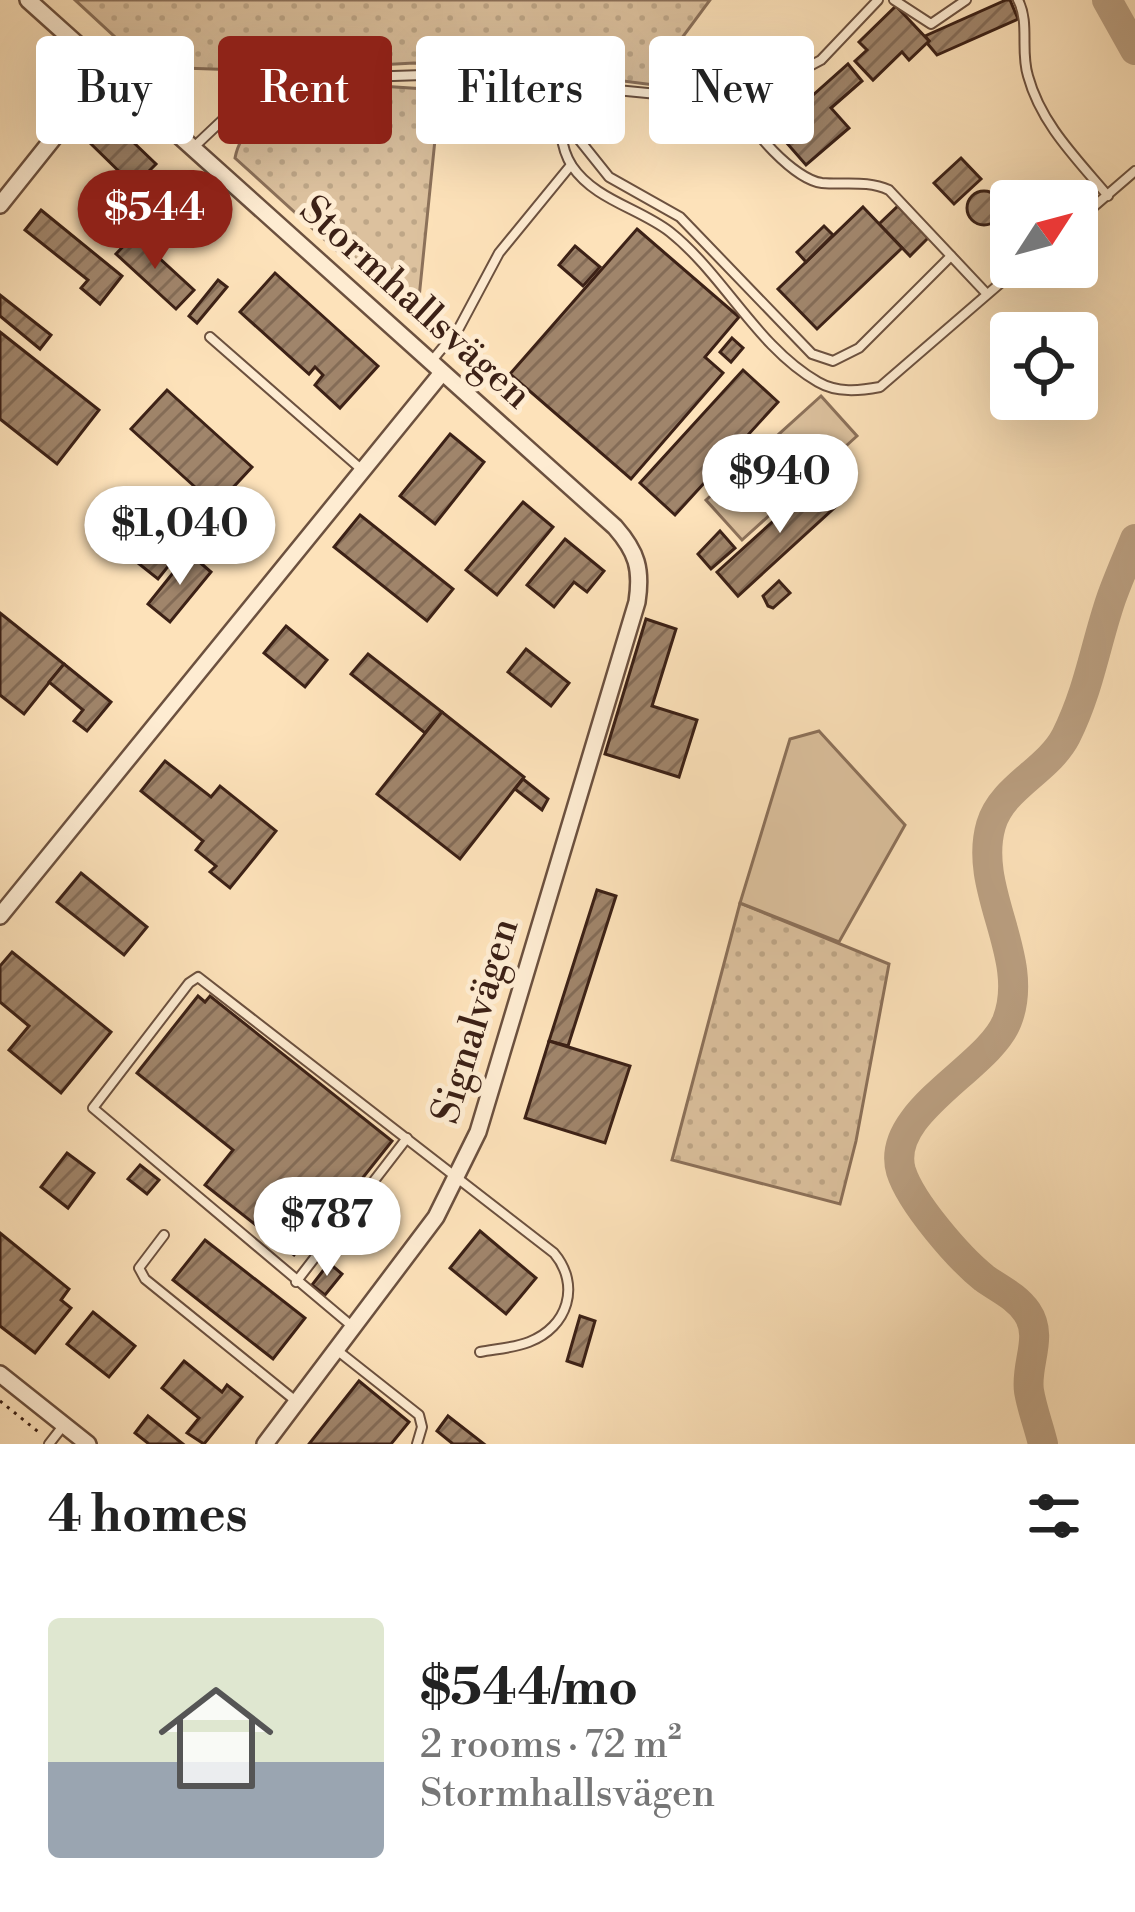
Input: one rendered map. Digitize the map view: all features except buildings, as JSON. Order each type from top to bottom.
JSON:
[{"type":"street","name":"Stormhallsvägen","points":[[28,0],[68,36]]},
{"type":"street","points":[[0,205],[49,144]]},
{"type":"street","name":"Stormhallsvägen","points":[[193,144],[435,369],[615,527],[640,566]]},
{"type":"street","points":[[0,916],[362,470],[435,369]]},
{"type":"street","name":"Signalvägen","points":[[265,1444],[436,1217],[478,1132],[630,624],[640,566]]},
{"type":"street","points":[[0,1374],[88,1444]]},
{"type":"lane","points":[[814,64],[878,0]]},
{"type":"lane","points":[[893,0],[931,24],[966,0]]},
{"type":"lane","points":[[1018,0],[1024,12],[1027,75],[1038,102],[1060,140],[1108,196]]},
{"type":"lane","points":[[195,146],[231,112],[270,89],[303,80],[416,75]]},
{"type":"lane","points":[[564,144],[571,164],[601,193],[675,236],[781,352],[824,386],[861,391],[880,387],[991,288]]},
{"type":"lane","points":[[582,144],[609,177],[680,217],[787,331],[825,361],[846,357],[859,348],[951,256]]},
{"type":"lane","points":[[770,144],[797,173],[816,183],[875,183],[890,190],[986,292]]},
{"type":"lane","points":[[435,369],[499,253],[571,164]]},
{"type":"lane","points":[[1098,204],[1135,172]]},
{"type":"lane","points":[[210,337],[362,470]]},
{"type":"lane","points":[[354,1327],[93,1108],[198,977],[566,1267],[568,1295],[553,1326],[527,1343],[479,1352]]},
{"type":"lane","points":[[296,1282],[407,1138]]},
{"type":"lane","points":[[164,1235],[139,1268],[145,1279],[297,1402]]},
{"type":"lane","points":[[336,1350],[419,1415],[421,1442]]},
{"type":"lane","points":[[50,1443],[64,1425]]},
{"type":"path","points":[[0,1402],[50,1443]]},
{"type":"shaded area","points":[[75,0],[710,0],[683,36],[649,36],[649,84],[625,81],[625,36],[416,36],[416,63],[392,64],[392,36],[218,36],[218,69],[194,68],[194,36],[114,36]]},
{"type":"shaded area","points":[[392,87],[416,88],[416,144],[435,144],[417,318],[411,318],[235,158],[240,144],[392,144]]},
{"type":"shaded area","points":[[821,396],[857,436],[742,540],[706,500]]},
{"type":"shaded area","points":[[819,731],[905,825],[839,942],[740,903],[790,739]]},
{"type":"shaded area","points":[[740,903],[889,964],[840,1204],[672,1160]]},
{"type":"waterway","points":[[1107,0],[1135,50]]},
{"type":"waterway","points":[[1043,1444],[1029,1391],[1032,1321],[1018,1301],[984,1278],[925,1214],[906,1184],[900,1150],[922,1110],[997,1039],[1007,1021],[1012,973],[989,874],[991,825],[1005,800],[1066,736],[1135,539]]}]
